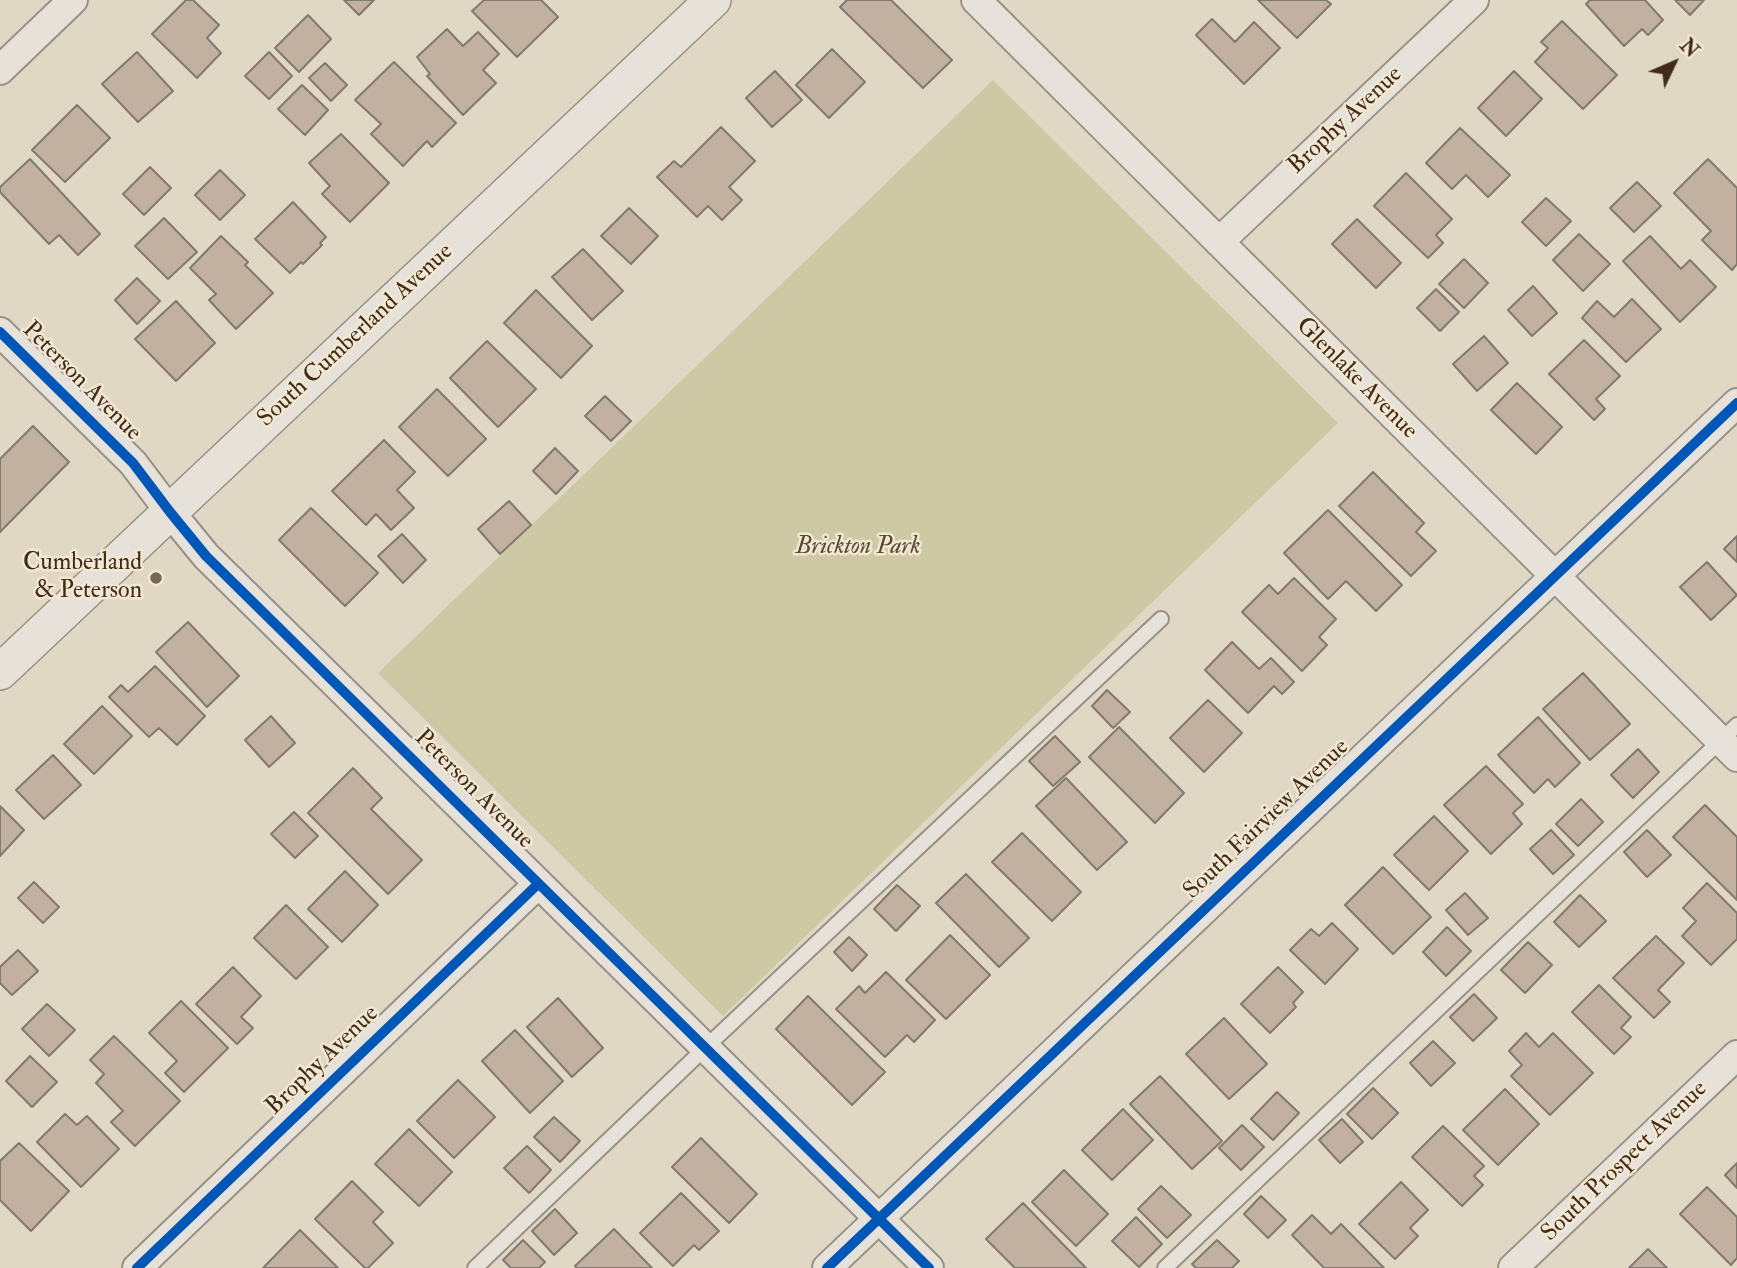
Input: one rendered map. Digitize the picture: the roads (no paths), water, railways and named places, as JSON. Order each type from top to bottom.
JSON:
[{"type":"street","points":[[0,70],[73,0]]},
{"type":"street","name":"South Cumberland Avenue","points":[[0,672],[713,0]]},
{"type":"street","name":"Glenlake Avenue","points":[[975,0],[1555,576],[1732,741]]},
{"type":"street","name":"Brophy Avenue","points":[[1219,242],[1474,0]]},
{"type":"street","name":"Peterson Avenue","points":[[0,331],[132,463],[206,556],[929,1268]]},
{"type":"street","name":"South Fairview Avenue","points":[[827,1268],[1737,403]]},
{"type":"street","name":"Brophy Avenue","points":[[137,1268],[538,884]]},
{"type":"street","name":"South Prospect Avenue","points":[[1513,1268],[1737,1055]]},
{"type":"lane","points":[[475,1268],[1161,619]]},
{"type":"lane","points":[[1165,1268],[1732,741]]},
{"type":"place","name":"Cumberland & Peterson","points":[[156,578]]},
{"type":"park label","name":"Brickton Park","points":[[858,548]]}]
